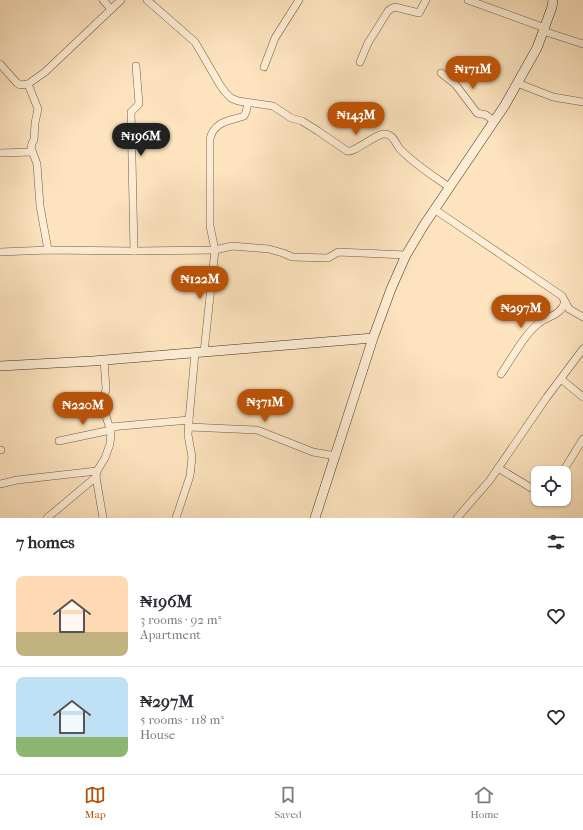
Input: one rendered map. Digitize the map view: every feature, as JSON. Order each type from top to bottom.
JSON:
[{"type":"street","points":[[102,0],[111,9]]},
{"type":"street","points":[[0,64],[17,83],[20,85],[28,84],[45,72],[121,0]]},
{"type":"street","points":[[147,0],[195,42],[225,92],[238,101],[273,106],[291,118],[302,121],[350,152],[374,138],[383,134],[388,135],[393,138],[398,147],[409,158],[449,186]]},
{"type":"street","points":[[264,67],[275,38],[299,0]]},
{"type":"street","points":[[360,62],[368,43],[388,11],[395,7],[419,13],[426,0]]},
{"type":"street","points":[[468,0],[583,44]]},
{"type":"street","points":[[315,518],[373,338],[391,289],[406,255],[434,209],[494,121],[517,83],[537,48],[553,0]]},
{"type":"street","points":[[134,251],[130,117],[131,112],[139,104],[136,66]]},
{"type":"street","points":[[441,72],[455,84],[477,113],[486,115],[494,121]]},
{"type":"street","points":[[517,83],[553,97],[583,102]]},
{"type":"street","points":[[28,84],[38,109],[34,140],[32,143],[32,152],[37,164],[40,206],[48,250]]},
{"type":"street","points":[[176,518],[190,476],[192,456],[188,435],[189,423],[215,250],[210,226],[209,201],[211,134],[221,123],[244,116],[248,103]]},
{"type":"street","points":[[0,153],[32,152]]},
{"type":"street","points":[[434,209],[562,296],[569,309],[583,317]]},
{"type":"street","points":[[0,252],[48,250],[215,250],[232,246],[269,249],[292,257],[328,258],[338,252],[406,255]]},
{"type":"street","points":[[501,374],[530,332],[541,322],[555,315],[563,308],[565,302]]},
{"type":"street","points":[[0,366],[104,360],[373,338]]},
{"type":"street","points":[[457,518],[490,480],[583,349]]},
{"type":"street","points":[[46,518],[96,474],[105,458],[110,444],[110,428],[103,407],[106,388],[104,360]]},
{"type":"street","points":[[561,378],[583,397]]},
{"type":"street","points":[[59,441],[110,428],[189,423],[257,430],[313,452],[336,456]]},
{"type":"street","points":[[566,466],[583,440]]},
{"type":"street","points":[[498,468],[531,488]]},
{"type":"street","points":[[0,484],[18,480],[96,474]]},
{"type":"street","points":[[96,474],[103,518]]}]
